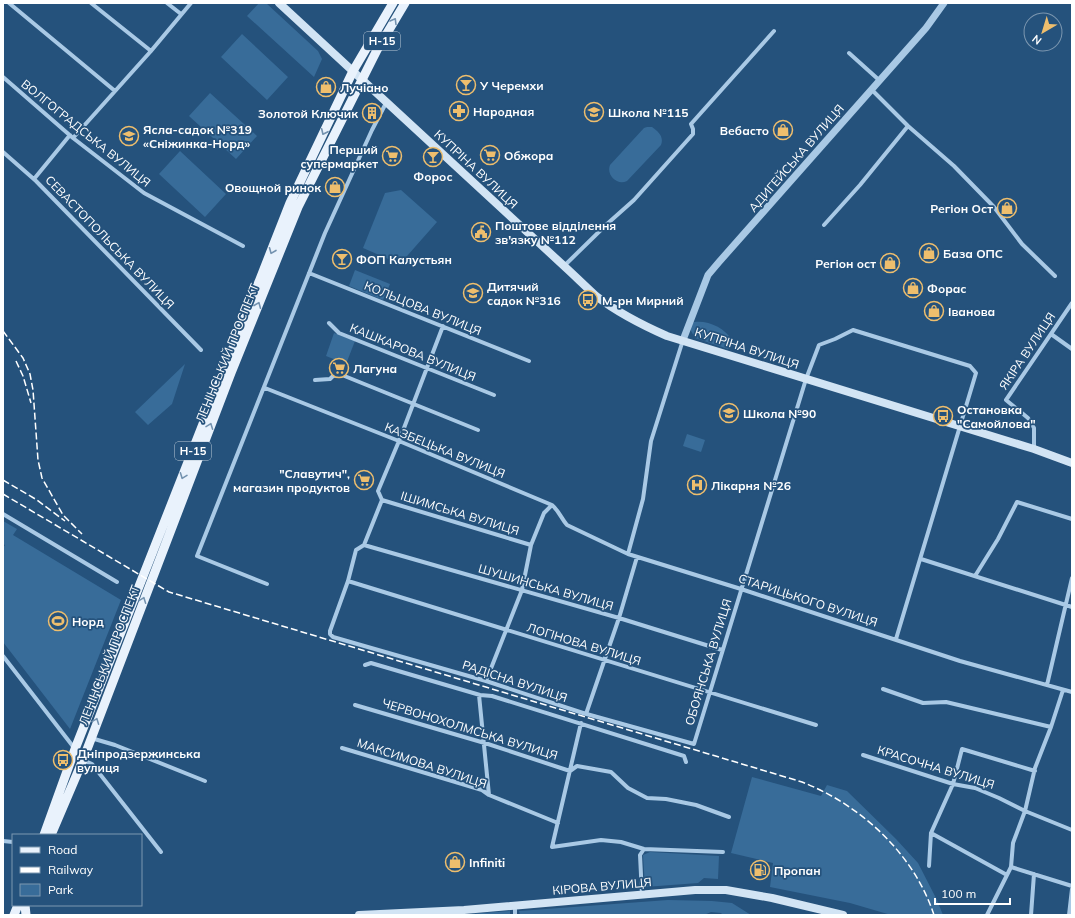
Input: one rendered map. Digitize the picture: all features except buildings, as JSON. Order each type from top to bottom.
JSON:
[{"type":"main road","name":"КУПРІНА ВУЛИЦЯ","points":[[279,3],[597,296],[623,314],[666,336],[961,426],[1034,449],[1072,463]]},
{"type":"main road","name":"ЛЕНІНСЬКИЙ ПРОСПЕКТ","points":[[44,834],[76,748],[290,203],[353,71],[393,3]]},
{"type":"main road","name":"ЛЕНІНСЬКИЙ ПРОСПЕКТ","points":[[51,834],[86,750],[231,373],[298,207],[377,50],[405,3]]},
{"type":"main road","points":[[76,748],[86,750]]},
{"type":"main road","name":"КІРОВА ВУЛИЦЯ","points":[[359,915],[463,912],[516,905],[695,890],[726,890],[772,898],[843,915]]},
{"type":"street","points":[[9,3],[115,91]]},
{"type":"street","points":[[91,3],[151,51]]},
{"type":"street","points":[[167,3],[181,14]]},
{"type":"street","points":[[34,179],[151,51],[191,3]]},
{"type":"street","name":"АДИГЕЙСЬКА ВУЛИЦЯ","points":[[683,340],[708,275],[718,262],[926,28],[944,3]]},
{"type":"street","points":[[564,266],[634,200],[693,134],[694,129],[692,124],[774,31]]},
{"type":"street","points":[[849,53],[879,80]]},
{"type":"street","name":"ВОЛГОГРАДСЬКА ВУЛИЦЯ","points":[[3,77],[71,137],[144,193],[243,246]]},
{"type":"street","points":[[871,90],[908,126],[954,166],[994,207],[1022,244],[1055,276]]},
{"type":"street","points":[[267,584],[197,556],[325,234],[372,130],[386,103]]},
{"type":"street","points":[[824,224],[860,185],[908,126]]},
{"type":"street","name":"СЕВАСТОПОЛЬСЬКА ВУЛИЦЯ","points":[[3,152],[34,179],[201,350]]},
{"type":"street","name":"КОЛЬЦОВА ВУЛИЦЯ","points":[[309,273],[529,361]]},
{"type":"street","name":"ЯКІРА ВУЛИЦЯ","points":[[1034,449],[1034,428],[1028,418],[1006,400],[1072,303]]},
{"type":"street","name":"КАШКАРОВА ВУЛИЦЯ","points":[[329,323],[339,333],[494,395]]},
{"type":"street","points":[[348,581],[356,550],[364,545],[382,500],[378,492],[399,441],[442,326]]},
{"type":"street","name":"КУПРІНА ВУЛИЦЯ","points":[[806,379],[819,345],[853,330],[970,366],[976,373],[896,639]]},
{"type":"street","points":[[1051,334],[1072,349]]},
{"type":"street","points":[[628,554],[643,499],[651,441],[683,340]]},
{"type":"street","points":[[315,380],[330,379],[333,376],[342,375],[478,430]]},
{"type":"street","name":"ОБОЯНСЬКА ВУЛИЦЯ","points":[[694,744],[806,379]]},
{"type":"street","name":"КАЗБЕЦЬКА ВУЛИЦЯ","points":[[265,388],[552,504]]},
{"type":"street","name":"ІШИМСЬКА ВУЛИЦЯ","points":[[382,500],[531,545]]},
{"type":"street","points":[[975,576],[998,539],[1017,502],[1072,519]]},
{"type":"street","points":[[486,681],[522,590],[531,545],[544,513],[552,504]]},
{"type":"street","name":"СТАРИЦЬКОГО ВУЛИЦЯ","points":[[552,504],[559,511],[561,519],[567,525],[628,554],[741,589],[960,661],[1072,692]]},
{"type":"street","points":[[3,514],[117,582]]},
{"type":"street","name":"ШУШИНСЬКА ВУЛИЦЯ","points":[[364,545],[619,618],[722,650]]},
{"type":"street","points":[[585,713],[619,618],[637,557]]},
{"type":"street","points":[[921,559],[1072,607]]},
{"type":"street","points":[[1047,685],[1072,578]]},
{"type":"street","name":"ЛОГІНОВА ВУЛИЦЯ","points":[[348,581],[604,661],[816,724]]},
{"type":"street","name":"РАДІСНА ВУЛИЦЯ","points":[[348,581],[330,631],[330,634],[334,637],[486,681],[585,713],[694,744]]},
{"type":"street","points":[[3,656],[76,748]]},
{"type":"street","name":"РАДІСНА ВУЛИЦЯ","points":[[365,666],[371,663],[478,695],[492,696],[684,756],[686,762]]},
{"type":"street","points":[[883,689],[923,703],[946,702],[1051,727]]},
{"type":"street","points":[[987,915],[1011,867],[1013,843],[1025,811],[1035,770],[1063,690]]},
{"type":"street","points":[[478,695],[489,795]]},
{"type":"street","name":"ЧЕРВОНОХОЛМСЬКА ВУЛИЦЯ","points":[[355,705],[484,743],[570,771],[577,766],[611,772],[628,788],[647,798],[666,799],[696,805],[729,817]]},
{"type":"street","points":[[581,723],[552,847],[601,840],[621,842],[644,849],[723,852]]},
{"type":"street","points":[[90,738],[115,745],[205,781]]},
{"type":"street","name":"МАКСИМОВА ВУЛИЦЯ","points":[[342,748],[482,790],[489,795],[558,823]]},
{"type":"street","points":[[929,866],[931,833],[953,784],[962,749],[1035,770]]},
{"type":"street","name":"КРАСОЧНА ВУЛИЦЯ","points":[[863,755],[953,784],[976,788],[1025,811],[1072,830]]},
{"type":"street","points":[[82,760],[92,764],[161,852]]},
{"type":"street","points":[[931,833],[1008,875]]},
{"type":"street","points":[[642,895],[640,855],[644,849]]},
{"type":"street","points":[[1011,867],[1072,887],[1070,915]]},
{"type":"street","points":[[1030,915],[1034,874]]},
{"type":"street","points":[[515,915],[516,905]]},
{"type":"green space","points":[[259,3],[266,3],[318,51],[322,59],[314,77],[247,16]]},
{"type":"green space","points":[[242,34],[288,77],[267,100],[221,57]]},
{"type":"green space","points":[[210,93],[257,136],[236,159],[189,116]]},
{"type":"green space","points":[[652,127],[659,133],[662,140],[661,145],[627,181],[616,181],[611,176],[609,169],[610,165],[644,128]]},
{"type":"green space","points":[[180,151],[226,194],[205,217],[159,174]]},
{"type":"green space","points":[[401,190],[437,222],[400,264],[363,248],[385,193]]},
{"type":"green space","points":[[355,270],[390,284],[383,300],[349,286]]},
{"type":"green space","points":[[694,322],[705,322],[721,329],[732,340],[731,348],[728,349],[695,338],[690,329]]},
{"type":"green space","points":[[334,333],[355,341],[346,364],[326,356]]},
{"type":"green space","points":[[185,364],[172,404],[148,425],[135,412]]},
{"type":"green space","points":[[687,434],[705,440],[701,452],[683,446]]},
{"type":"green space","name":"Норд","points":[[3,521],[17,529],[13,535],[121,600],[70,729],[3,642],[3,548],[5,545],[3,544]]},
{"type":"green space","points":[[752,777],[821,796],[827,785],[847,791],[918,863],[943,915],[891,915],[850,903],[770,887],[773,863],[731,853]]},
{"type":"green space","points":[[650,852],[719,856],[718,879],[704,878],[698,883],[645,887],[643,855]]},
{"type":"green space","points":[[668,900],[732,903],[751,915],[723,915],[721,913],[711,912],[704,915],[520,915],[519,911]]},
{"type":"green space","points":[[510,911],[510,915],[468,915],[469,914]]},
{"type":"railway","points":[[3,331],[23,358],[30,374],[33,390],[38,460],[42,478],[63,515],[82,534]]},
{"type":"railway","points":[[16,361],[23,376],[31,403]]},
{"type":"railway","points":[[3,480],[37,500],[65,521]]},
{"type":"railway","points":[[3,494],[169,592],[802,782],[845,804],[883,834],[899,852],[913,872],[925,893],[934,915]]},
{"type":"place","name":"У Черемхи","points":[[466,85]]},
{"type":"place","name":"Лучіано","points":[[326,87]]},
{"type":"place","name":"Народная","points":[[459,111]]},
{"type":"place","name":"Школа №115","points":[[594,112]]},
{"type":"place","name":"Золотой Ключик","points":[[372,113]]},
{"type":"place","name":"Вебасто","points":[[783,130]]},
{"type":"place","name":"Ясла-садок №319 «Сніжинка-Норд»","points":[[129,136]]},
{"type":"place","name":"Обжора","points":[[490,155]]},
{"type":"place","name":"Перший супермаркет","points":[[392,156]]},
{"type":"place","name":"Форос","points":[[433,157]]},
{"type":"place","name":"Овощной ринок","points":[[335,187]]},
{"type":"place","name":"Регіон Ост","points":[[1007,208]]},
{"type":"place","name":"Поштове відділення зв'язку №112","points":[[481,232]]},
{"type":"place","name":"База ОПС","points":[[929,253]]},
{"type":"place","name":"ФОП Калустьян","points":[[342,259]]},
{"type":"place","name":"Регіон ост","points":[[890,263]]},
{"type":"place","name":"Форас","points":[[913,288]]},
{"type":"place","name":"Дитячий садок №316","points":[[473,293]]},
{"type":"place","name":"М-рн Мирний","points":[[588,300]]},
{"type":"place","name":"Іванова","points":[[934,311]]},
{"type":"place","name":"Лагуна","points":[[339,368]]},
{"type":"place","name":"Школа №90","points":[[729,413]]},
{"type":"place","name":"Остановка \"Самойлова\"","points":[[943,416]]},
{"type":"place","name":"\"Славутич\", магазин продуктов","points":[[364,480]]},
{"type":"place","name":"Лікарня №26","points":[[697,485]]},
{"type":"place","name":"Норд","points":[[58,621]]},
{"type":"place","name":"Дніпродзержинська вулиця","points":[[63,760]]},
{"type":"place","name":"Infiniti","points":[[455,862]]},
{"type":"place","name":"Пропан","points":[[760,870]]}]
